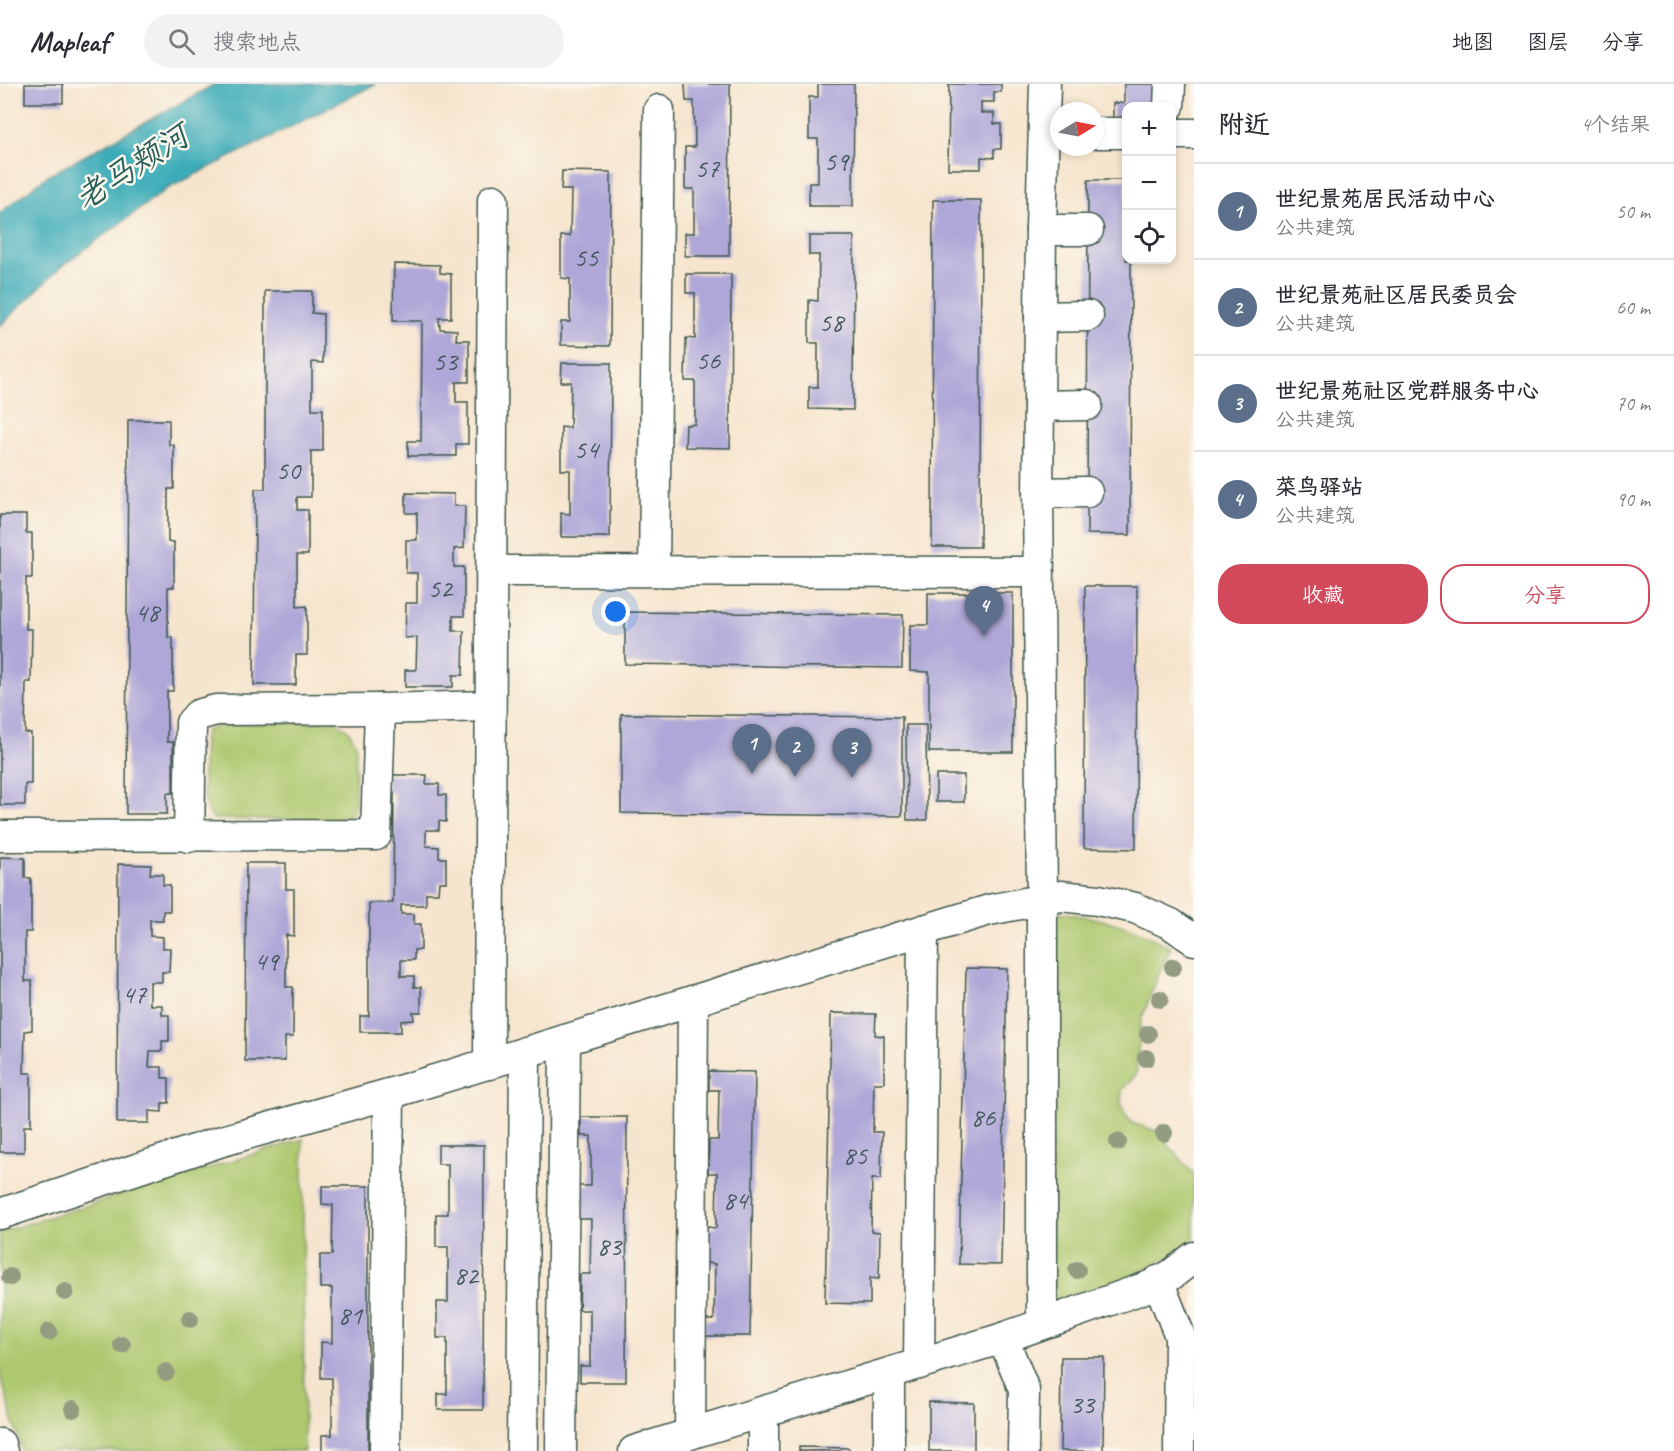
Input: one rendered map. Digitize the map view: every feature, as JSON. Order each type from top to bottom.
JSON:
[{"type":"street","points":[[1045,84],[1050,128]]},
{"type":"street","points":[[1169,102],[1170,84]]},
{"type":"street","points":[[654,571],[659,110]]},
{"type":"street","points":[[1104,133],[1122,133]]},
{"type":"street","points":[[1176,134],[1194,134]]},
{"type":"street","points":[[1042,1324],[1042,898],[1038,493],[1041,230],[1051,156]]},
{"type":"street","points":[[489,1064],[493,200]]},
{"type":"street","points":[[1041,230],[1088,230]]},
{"type":"street","points":[[1040,317],[1088,316]]},
{"type":"street","points":[[1039,406],[1087,405]]},
{"type":"street","points":[[1038,493],[1087,492]]},
{"type":"street","points":[[491,571],[1038,572]]},
{"type":"street","points":[[189,837],[191,723],[198,714],[216,710],[490,706]]},
{"type":"street","points":[[0,836],[376,835],[380,709]]},
{"type":"street","points":[[0,1214],[222,1141],[489,1064],[990,910],[1042,898],[1061,896],[1098,900],[1135,908],[1171,924],[1194,940]]},
{"type":"street","points":[[919,1364],[923,930]]},
{"type":"street","points":[[690,1434],[693,1001]]},
{"type":"street","points":[[561,1451],[565,1040]]},
{"type":"street","points":[[522,1451],[525,1052]]},
{"type":"street","points":[[385,1451],[389,1094]]},
{"type":"street","points":[[641,1450],[1003,1338],[1158,1281],[1171,1275],[1194,1257]]},
{"type":"street","points":[[1158,1281],[1180,1336],[1179,1451]]},
{"type":"street","points":[[1003,1338],[1024,1390],[1023,1451]]},
{"type":"street","points":[[889,1374],[889,1451]]},
{"type":"street","points":[[763,1412],[763,1451]]},
{"type":"street","points":[[0,1443],[2,1451]]},
{"type":"green space","points":[[335,721],[348,730],[356,744],[355,808],[349,816],[342,820],[214,819],[206,804],[203,782],[206,731],[220,725]]},
{"type":"green space","points":[[1054,911],[1114,923],[1142,933],[1171,948],[1141,1021],[1136,1075],[1122,1090],[1121,1101],[1124,1113],[1132,1123],[1156,1131],[1194,1174],[1194,1239],[1162,1262],[1126,1278],[1050,1303]]},
{"type":"green space","points":[[303,1139],[304,1451],[22,1451],[0,1375],[0,1232]]},
{"type":"water","name":"老马颊河","points":[[215,84],[376,84],[167,189],[61,267],[0,326],[0,213],[46,177]]},
{"type":"building","points":[[25,84],[63,84],[63,103],[25,103]]},
{"type":"building","points":[[685,84],[730,84],[729,256],[685,256],[685,233],[694,233],[694,189],[685,189],[685,147],[695,147],[694,101],[686,101]]},
{"type":"building","points":[[818,84],[854,84],[853,206],[809,206],[809,183],[818,183],[818,139],[809,139],[809,97],[818,97]]},
{"type":"building","points":[[949,84],[1001,84],[1001,92],[994,92],[994,102],[981,102],[981,113],[994,113],[994,124],[1001,124],[1001,149],[994,149],[994,158],[981,157],[981,169],[948,169]]},
{"type":"building","points":[[1124,84],[1159,84],[1159,102],[1124,102]]},
{"type":"building","points":[[1113,103],[1122,103],[1122,120],[1113,120]]},
{"type":"building","points":[[562,171],[611,172],[610,346],[561,345],[561,322],[570,322],[570,279],[561,278],[561,236],[570,236],[571,190],[561,190]]},
{"type":"building","points":[[1088,180],[1122,180],[1122,264],[1131,264],[1130,535],[1087,534]]},
{"type":"building","points":[[933,200],[981,200],[980,547],[932,547]]},
{"type":"building","points":[[809,236],[854,236],[853,410],[809,409],[809,387],[818,387],[818,343],[809,343],[809,300],[818,301],[819,255],[809,255]]},
{"type":"building","points":[[394,264],[440,265],[440,273],[451,274],[451,318],[439,318],[440,329],[457,330],[456,340],[469,340],[469,382],[456,382],[456,402],[468,402],[468,444],[456,444],[456,456],[408,456],[408,441],[421,441],[422,321],[393,321]]},
{"type":"building","points":[[686,274],[731,274],[730,448],[685,447],[686,425],[695,424],[695,381],[685,381],[686,338],[695,339],[695,293],[686,293]]},
{"type":"building","points":[[265,291],[312,291],[312,313],[323,314],[323,363],[312,362],[312,409],[323,409],[323,451],[311,451],[311,497],[297,497],[297,510],[308,510],[308,555],[297,555],[297,607],[307,606],[307,655],[296,655],[296,685],[254,685],[255,489],[265,489]]},
{"type":"building","points":[[562,363],[611,363],[610,537],[561,537],[561,513],[570,514],[570,470],[561,470],[561,427],[570,428],[571,382],[561,382]]},
{"type":"building","points":[[128,420],[169,420],[169,445],[174,445],[174,489],[168,489],[168,542],[174,542],[174,587],[168,587],[168,638],[173,638],[173,691],[167,691],[167,742],[173,742],[173,793],[167,793],[167,814],[126,814]]},
{"type":"building","points":[[406,493],[454,494],[454,506],[465,506],[464,548],[454,549],[454,567],[464,567],[464,616],[453,616],[453,631],[464,631],[463,675],[453,675],[453,687],[405,687],[405,670],[416,670],[417,637],[405,638],[406,603],[417,603],[417,573],[406,573],[406,540],[417,540],[417,513],[406,513]]},
{"type":"building","points":[[0,515],[26,515],[26,533],[32,533],[32,578],[26,578],[26,629],[32,629],[31,682],[26,682],[25,733],[31,733],[31,784],[25,784],[25,805],[0,805]]},
{"type":"building","points":[[1085,586],[1137,586],[1136,849],[1084,848]]},
{"type":"building","points":[[928,593],[1013,593],[1013,752],[929,752],[929,672],[910,671],[910,625],[928,625]]},
{"type":"building","points":[[625,612],[903,615],[902,668],[625,664]]},
{"type":"building","points":[[621,714],[902,717],[902,816],[621,813]]},
{"type":"building","points":[[906,725],[926,725],[927,820],[907,820]]},
{"type":"building","points":[[386,775],[427,775],[426,784],[439,784],[439,795],[446,795],[446,822],[439,821],[439,830],[426,830],[426,846],[439,847],[439,858],[446,858],[446,882],[439,882],[438,893],[426,893],[426,905],[401,905],[401,914],[414,914],[414,924],[421,924],[421,950],[414,950],[414,960],[401,960],[401,976],[414,976],[414,987],[421,987],[421,1012],[413,1012],[414,1020],[401,1021],[401,1032],[360,1032],[360,1016],[369,1016],[369,903],[393,903],[394,793],[386,793]]},
{"type":"building","points":[[936,775],[964,775],[964,802],[936,802]]},
{"type":"building","points":[[0,857],[25,858],[25,878],[31,878],[31,932],[25,932],[25,981],[32,981],[32,1030],[25,1031],[24,1073],[31,1073],[31,1126],[24,1126],[24,1152],[0,1152]]},
{"type":"building","points":[[246,863],[286,863],[286,889],[294,889],[294,936],[286,935],[286,987],[293,987],[293,1037],[285,1037],[285,1061],[245,1061]]},
{"type":"building","points":[[118,864],[151,865],[150,874],[163,874],[163,885],[170,885],[170,911],[163,911],[163,920],[150,920],[150,936],[163,937],[163,948],[170,948],[169,972],[162,972],[162,982],[150,982],[150,1005],[162,1005],[162,1015],[169,1015],[169,1041],[162,1041],[162,1051],[150,1051],[149,1067],[162,1067],[162,1078],[169,1078],[169,1103],[162,1103],[162,1112],[149,1111],[149,1123],[117,1123]]},
{"type":"building","points":[[966,968],[1007,969],[1001,1265],[959,1264]]},
{"type":"building","points":[[831,1013],[876,1014],[875,1035],[884,1036],[884,1083],[874,1083],[873,1132],[882,1132],[881,1179],[872,1179],[871,1231],[880,1232],[879,1279],[870,1278],[870,1304],[825,1303]]},
{"type":"building","points":[[709,1071],[755,1072],[750,1336],[704,1336],[705,1320],[714,1320],[715,1264],[706,1263],[707,1227],[716,1228],[717,1173],[708,1173],[709,1140],[718,1140],[719,1090],[709,1090]]},
{"type":"building","points":[[581,1117],[627,1117],[626,1382],[580,1382],[580,1366],[590,1366],[590,1310],[579,1310],[580,1274],[590,1274],[591,1219],[578,1219],[579,1186],[591,1186],[591,1136],[581,1136]]},
{"type":"building","points":[[438,1145],[484,1145],[483,1410],[438,1410],[438,1394],[447,1394],[447,1338],[437,1338],[437,1302],[448,1302],[448,1247],[436,1247],[436,1214],[448,1214],[448,1164],[438,1164]]},
{"type":"building","points":[[322,1186],[368,1186],[368,1451],[322,1451],[322,1435],[332,1435],[332,1378],[321,1378],[321,1342],[332,1343],[332,1288],[320,1288],[320,1255],[332,1255],[333,1205],[322,1204]]},
{"type":"building","points":[[1061,1357],[1104,1357],[1103,1451],[1060,1451]]},
{"type":"building","points":[[929,1402],[974,1403],[974,1451],[929,1451]]},
{"type":"building","points":[[799,1447],[849,1448],[849,1451],[799,1451]]},
{"type":"place","name":"菜鸟驿站","points":[[984,636]]},
{"type":"place","name":"世纪景苑居民活动中心","points":[[752,774]]},
{"type":"place","name":"世纪景苑社区居民委员会","points":[[795,777]]},
{"type":"place","name":"世纪景苑社区党群服务中心","points":[[852,778]]}]
